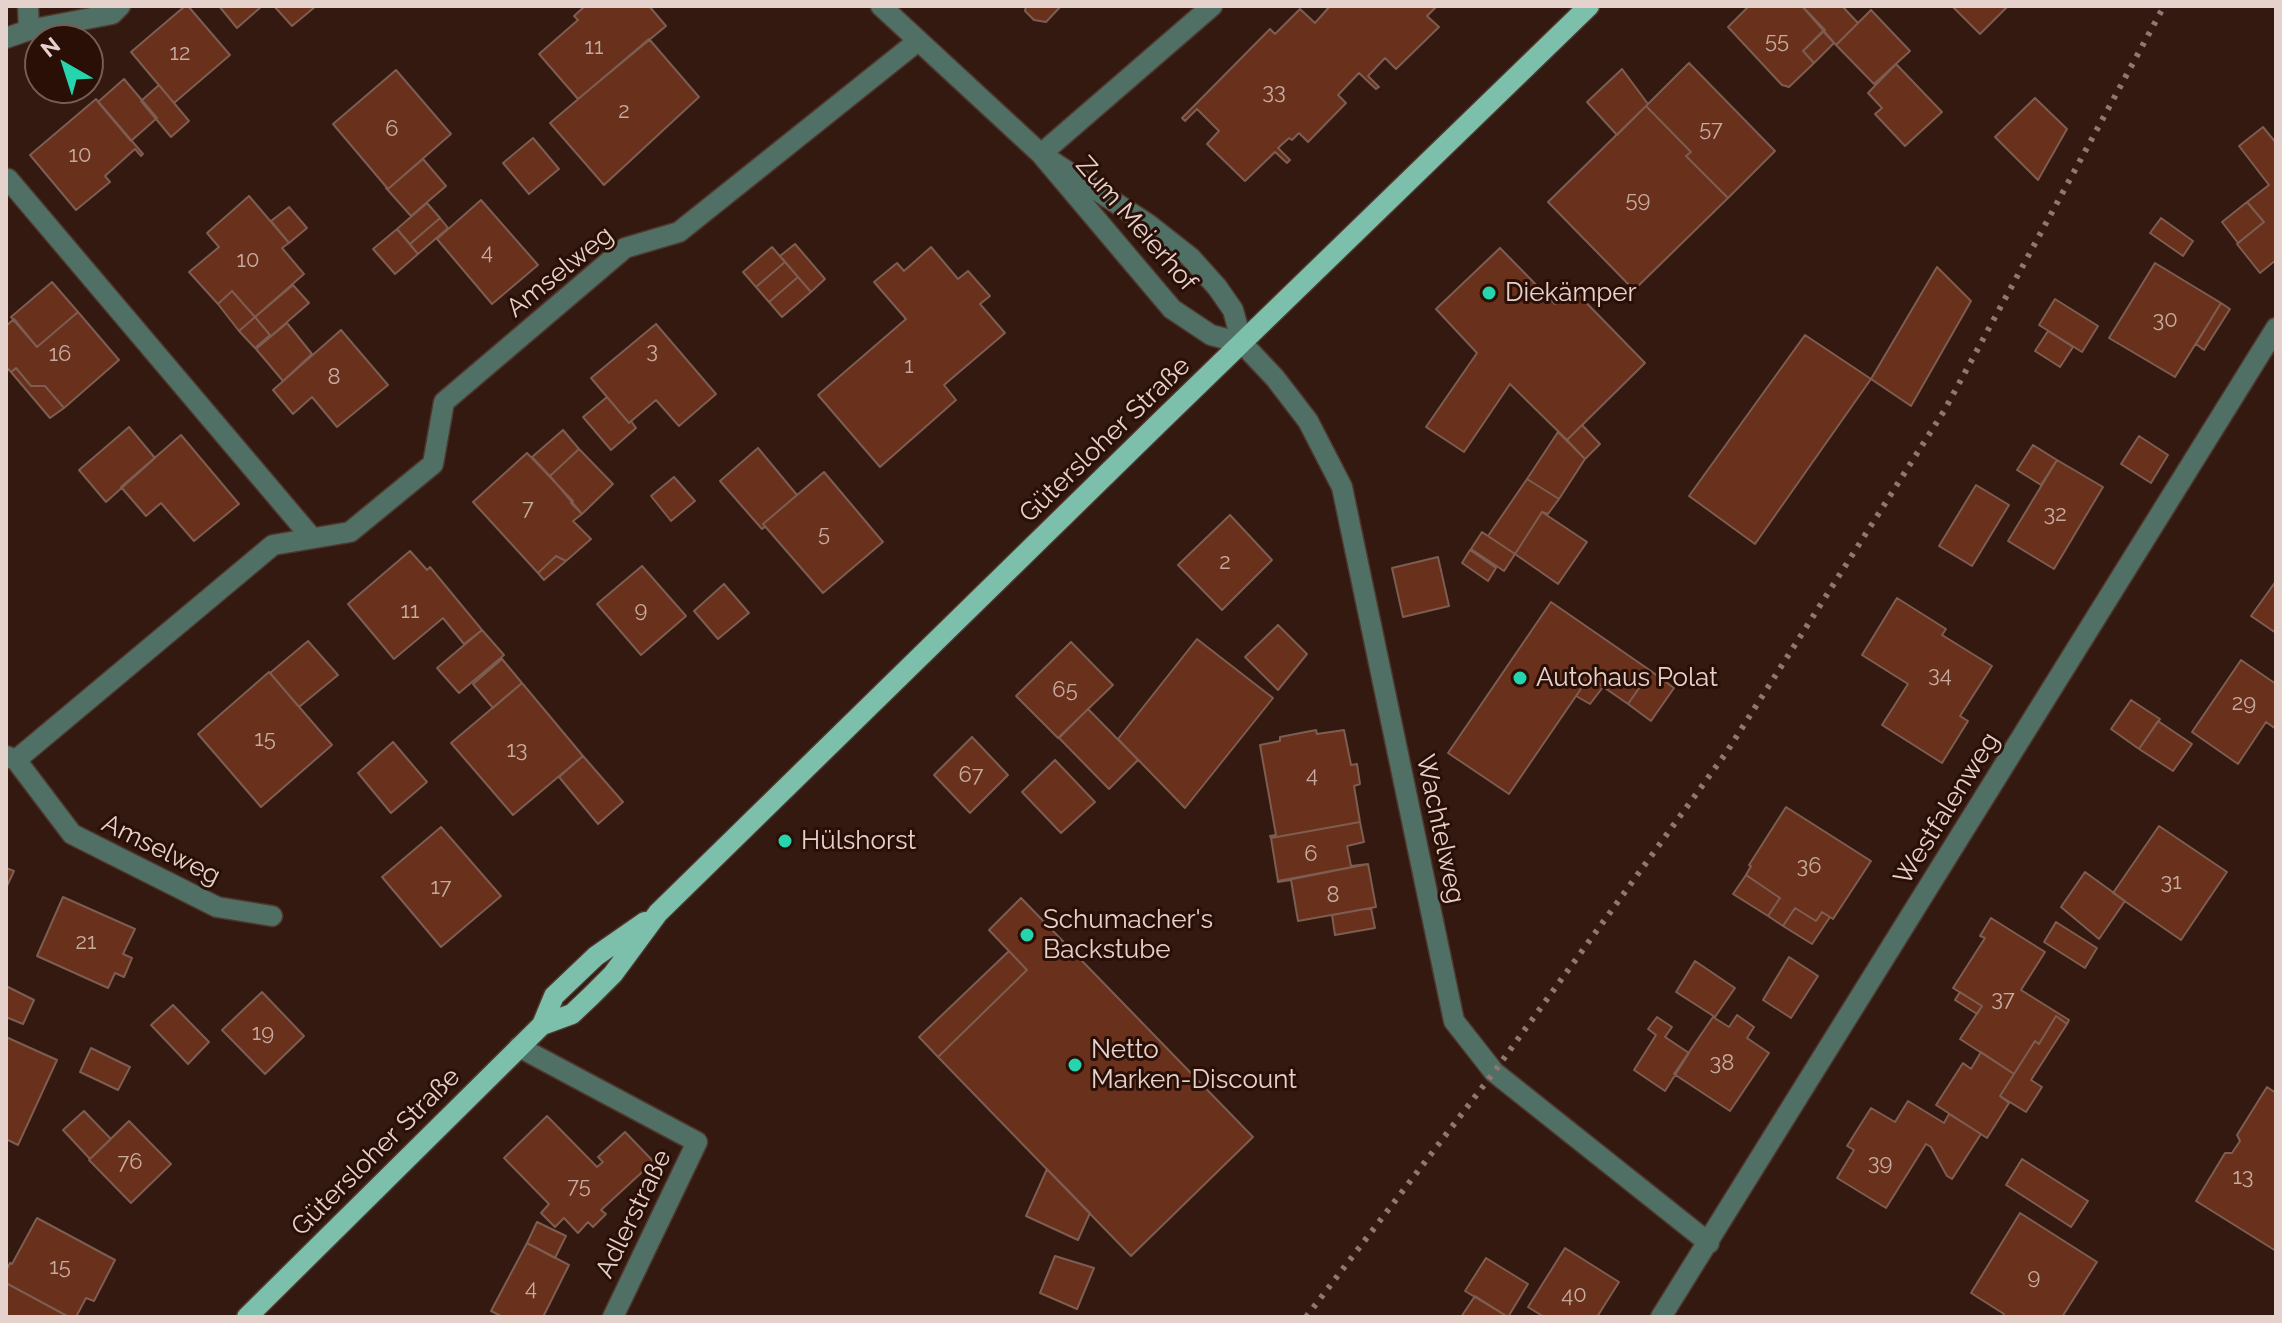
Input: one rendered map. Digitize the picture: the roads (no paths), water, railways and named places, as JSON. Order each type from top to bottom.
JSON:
[{"type":"main road","name":"Gütersloher Straße","points":[[247,1317],[542,1025],[554,996],[596,956],[658,913],[1589,6]]},
{"type":"street","points":[[60,24],[112,14],[120,6]]},
{"type":"street","name":"Zum Meierhof","points":[[881,6],[1041,154],[1172,309],[1211,335],[1242,343],[1233,310],[1190,257],[1148,224],[1041,154]]},
{"type":"street","points":[[1041,154],[1212,6]]},
{"type":"street","name":"Amselweg","points":[[272,916],[217,907],[72,834],[11,758],[273,545],[350,532],[433,464],[444,402],[625,248],[679,232],[918,41]]},
{"type":"street","points":[[8,179],[312,538]]},
{"type":"street","name":"Westfalenweg","points":[[1661,1317],[2276,328]]},
{"type":"street","name":"Wachtelweg","points":[[1242,343],[1275,378],[1308,421],[1342,487],[1454,1021],[1494,1072],[1709,1243]]},
{"type":"street","name":"Adlerstraße","points":[[519,1047],[697,1142],[613,1317]]},
{"type":"railway","points":[[1306,1317],[1494,1072],[1726,753],[1944,411],[2164,6]]},
{"type":"place","name":"Diekämper","points":[[1489,293]]},
{"type":"place","name":"Autohaus Polat","points":[[1520,678]]},
{"type":"place","name":"Hülshorst","points":[[785,841]]},
{"type":"place","name":"Schumacher's Backstube","points":[[1027,935]]},
{"type":"place","name":"Netto Marken-Discount","points":[[1075,1065]]}]
